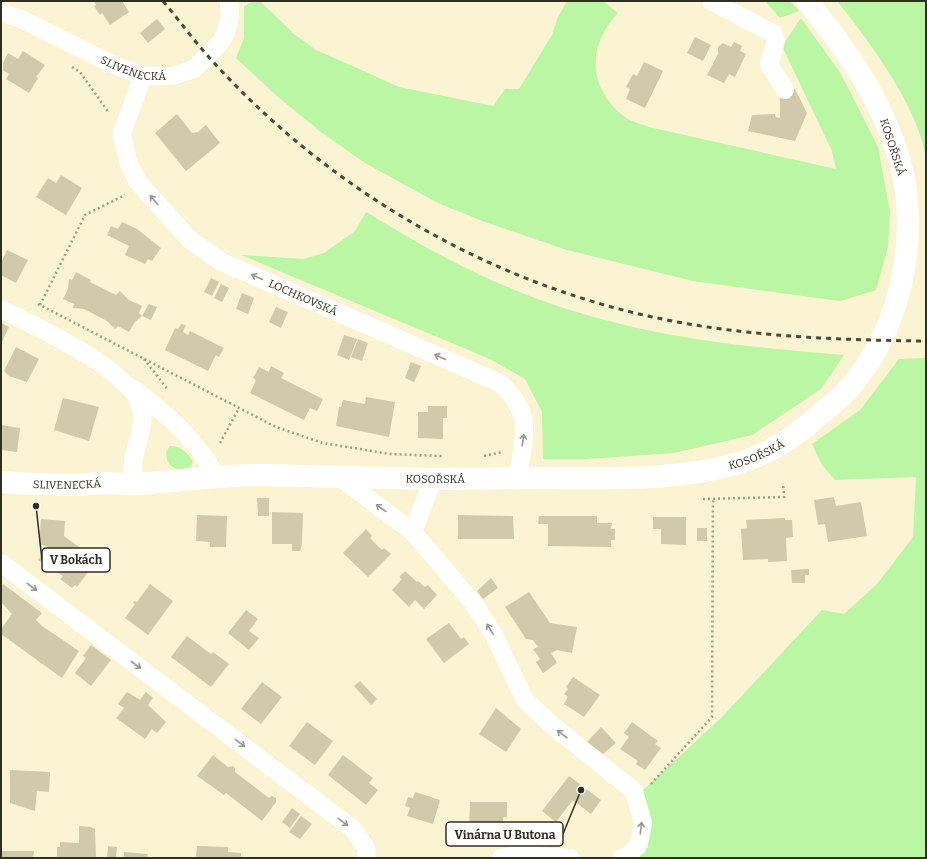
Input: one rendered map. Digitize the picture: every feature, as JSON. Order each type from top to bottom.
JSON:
[{"type":"street","name":"SLIVENECKÁ","points":[[1,12],[21,19],[114,65],[143,76],[173,76],[194,69],[221,42],[226,33],[230,17],[229,1]]},
{"type":"street","points":[[711,1],[774,34],[776,41],[769,64],[785,90]]},
{"type":"street","name":"KOSOŘSKÁ","points":[[134,485],[233,475],[433,479],[632,478],[686,474],[718,468],[747,460],[783,443],[809,424],[843,394],[879,344],[891,318],[898,296],[908,241],[908,212],[900,160],[892,136],[873,93],[839,41],[807,1]]},
{"type":"street","points":[[122,133],[143,76]]},
{"type":"street","name":"LOCHKOVSKÁ","points":[[122,133],[128,162],[138,182],[190,240],[222,262],[500,383],[513,395],[523,415],[524,430],[518,478]]},
{"type":"street","points":[[1,309],[95,359],[158,407],[209,462],[216,477]]},
{"type":"street","points":[[126,383],[142,407],[141,433],[132,464],[134,485]]},
{"type":"street","points":[[338,476],[413,532],[474,604],[494,635],[525,700],[553,726],[634,791],[643,823],[639,844],[629,855],[622,858]]},
{"type":"street","points":[[413,532],[433,479]]},
{"type":"street","name":"SLIVENECKÁ","points":[[1,482],[41,485],[106,483],[134,485]]},
{"type":"street","name":"SLIVENECKÁ","points":[[1,496],[34,500],[85,500],[107,496],[134,485]]},
{"type":"street","points":[[1,563],[353,829],[366,848],[367,858]]},
{"type":"street","points":[[501,858],[517,855],[570,858]]},
{"type":"path","points":[[70,65],[80,72],[122,133]]},
{"type":"path","points":[[40,305],[85,215],[128,193],[138,182]]},
{"type":"path","points":[[34,302],[276,427],[323,443],[390,454],[449,457]]},
{"type":"path","points":[[144,358],[170,393]]},
{"type":"path","points":[[220,443],[239,408]]},
{"type":"path","points":[[479,458],[522,448]]},
{"type":"path","points":[[703,499],[714,500],[784,497],[783,482]]},
{"type":"path","points":[[634,791],[652,783],[712,717],[714,500]]},
{"type":"green space","points":[[255,1],[260,1],[294,34],[316,50],[399,87],[493,106],[505,89],[519,89],[552,35],[557,19],[567,1],[603,1],[618,13],[600,39],[596,53],[598,81],[604,94],[613,107],[626,118],[649,127],[836,169],[832,151],[782,46],[801,18],[841,74],[878,147],[890,212],[888,247],[876,290],[840,301],[693,281],[567,250],[485,222],[438,203],[365,163],[321,132],[278,97],[236,58],[244,38],[244,6]]},
{"type":"green space","points":[[765,1],[790,1],[799,11],[780,18]]},
{"type":"green space","points":[[837,1],[926,1],[926,158],[921,138],[903,96],[877,55]]},
{"type":"green space","points":[[366,212],[422,245],[492,280],[522,293],[601,319],[641,329],[720,343],[844,355],[821,389],[752,435],[674,453],[586,459],[543,459],[542,412],[525,379],[490,359],[241,255],[304,259],[324,253],[355,231]]},
{"type":"green space","points":[[926,358],[926,858],[634,858],[645,853],[651,824],[641,792],[721,718],[822,610],[844,614],[877,584],[913,537],[916,477],[835,480],[822,465],[812,444],[860,410],[899,359]]},
{"type":"green space","points":[[170,446],[177,447],[187,453],[193,462],[191,467],[177,469],[170,465],[166,457],[166,452]]},
{"type":"building","points":[[94,1],[122,1],[129,12],[110,25],[102,13],[100,15],[94,6],[96,5]]},
{"type":"building","points":[[157,19],[165,29],[148,43],[140,33]]},
{"type":"building","points":[[695,37],[711,45],[703,61],[687,53]]},
{"type":"building","points":[[734,42],[742,46],[740,51],[746,54],[735,77],[729,74],[724,83],[707,75],[718,54],[718,47],[723,43],[731,47]]},
{"type":"building","points":[[23,51],[45,65],[36,77],[38,78],[29,93],[6,79],[9,74],[3,70],[3,63],[8,53],[18,59]]},
{"type":"building","points":[[644,62],[663,71],[645,108],[626,99],[630,89],[626,87],[633,74],[637,76]]},
{"type":"building","points":[[795,89],[807,113],[795,141],[748,131],[752,115],[775,114],[775,117],[780,118],[780,97]]},
{"type":"building","points":[[177,114],[192,133],[198,132],[206,125],[220,143],[186,171],[155,133]]},
{"type":"building","points":[[61,175],[82,188],[66,215],[36,197],[48,178],[56,183]]},
{"type":"building","points":[[122,222],[137,229],[161,248],[152,261],[148,259],[145,264],[125,255],[129,246],[107,235],[111,226],[118,229]]},
{"type":"building","points":[[7,250],[28,260],[16,283],[1,275],[1,263]]},
{"type":"building","points":[[76,272],[91,280],[90,282],[116,295],[120,291],[129,300],[142,306],[139,313],[142,316],[135,322],[129,332],[118,326],[115,329],[107,321],[84,309],[73,308],[74,304],[63,299],[68,289],[69,279],[72,280]]},
{"type":"building","points":[[211,278],[219,282],[212,296],[204,292]]},
{"type":"building","points":[[221,284],[229,288],[222,302],[214,298]]},
{"type":"building","points":[[242,293],[254,298],[248,314],[236,309]]},
{"type":"building","points":[[149,304],[157,307],[151,320],[142,316]]},
{"type":"building","points":[[276,307],[288,312],[281,328],[269,322]]},
{"type":"building","points":[[1,323],[9,327],[1,344]]},
{"type":"building","points":[[181,324],[186,325],[183,332],[188,335],[190,331],[224,348],[219,357],[216,355],[208,371],[165,350],[175,328],[178,329]]},
{"type":"building","points":[[344,335],[357,339],[349,360],[337,355]]},
{"type":"building","points":[[358,339],[368,343],[362,361],[351,357]]},
{"type":"building","points":[[16,347],[39,359],[27,382],[9,376],[4,371]]},
{"type":"building","points":[[411,362],[421,366],[414,382],[405,378]]},
{"type":"building","points":[[271,366],[284,373],[281,378],[323,399],[317,411],[310,408],[304,420],[250,393],[256,380],[253,378],[259,367],[269,372]]},
{"type":"building","points":[[366,397],[395,402],[389,437],[336,426],[339,407],[341,407],[343,400],[365,404]]},
{"type":"building","points":[[63,398],[99,407],[89,441],[54,430]]},
{"type":"building","points":[[428,406],[447,406],[447,418],[443,418],[443,439],[418,438],[418,412],[428,412]]},
{"type":"building","points":[[1,425],[20,428],[17,452],[1,450]]},
{"type":"building","points":[[834,497],[836,506],[861,502],[867,536],[828,542],[825,524],[818,525],[814,500]]},
{"type":"building","points":[[257,498],[269,498],[269,516],[258,516]]},
{"type":"building","points":[[272,512],[303,513],[302,544],[300,551],[292,551],[292,544],[272,544]]},
{"type":"building","points":[[197,515],[227,516],[226,547],[210,547],[210,542],[196,541]]},
{"type":"building","points":[[458,515],[513,516],[514,539],[458,539]]},
{"type":"building","points":[[539,516],[597,516],[597,523],[612,523],[611,529],[615,529],[615,540],[611,540],[611,547],[548,546],[548,524],[538,524]]},
{"type":"building","points":[[653,517],[686,517],[686,545],[661,544],[661,529],[653,529]]},
{"type":"building","points":[[785,518],[785,520],[792,520],[793,537],[786,538],[787,561],[768,562],[768,559],[743,560],[741,529],[747,528],[746,520]]},
{"type":"building","points":[[41,519],[65,521],[64,536],[97,560],[77,587],[75,585],[72,588],[60,579],[63,576],[38,560],[48,547],[39,544]]},
{"type":"building","points":[[697,528],[707,528],[707,541],[697,541]]},
{"type":"building","points":[[366,529],[372,536],[370,538],[382,550],[384,548],[391,554],[368,577],[343,553]]},
{"type":"building","points":[[809,569],[809,575],[805,575],[805,583],[792,583],[791,570]]},
{"type":"building","points":[[405,571],[425,587],[428,585],[437,595],[424,609],[415,600],[409,607],[392,590],[402,579],[399,577]]},
{"type":"building","points":[[491,578],[498,588],[483,599],[477,591]]},
{"type":"building","points":[[3,584],[42,613],[36,620],[42,626],[79,651],[62,678],[1,634],[1,629],[12,614],[1,602],[1,587]]},
{"type":"building","points":[[150,584],[173,601],[148,635],[125,618],[135,604],[133,603],[134,601],[137,602]]},
{"type":"building","points":[[529,592],[550,623],[577,627],[572,653],[557,650],[551,653],[557,663],[543,673],[536,662],[540,659],[533,649],[538,647],[533,640],[526,639],[505,607]]},
{"type":"building","points":[[246,610],[258,619],[249,631],[259,638],[249,650],[228,633]]},
{"type":"building","points":[[449,623],[461,639],[464,637],[469,644],[444,663],[426,639]]},
{"type":"building","points":[[187,636],[211,654],[213,652],[229,664],[211,687],[171,657]]},
{"type":"building","points":[[91,645],[111,660],[91,686],[75,673],[86,658],[83,656]]},
{"type":"building","points":[[573,677],[600,695],[584,717],[564,704],[568,697],[564,694],[568,689],[566,687]]},
{"type":"building","points":[[360,681],[377,699],[371,705],[354,686]]},
{"type":"building","points":[[262,682],[282,697],[261,724],[241,709]]},
{"type":"building","points":[[127,692],[140,700],[146,692],[153,698],[148,705],[166,722],[157,733],[152,729],[145,739],[116,718],[124,708],[118,704]]},
{"type":"building","points":[[496,708],[521,729],[506,752],[479,734]]},
{"type":"building","points":[[307,722],[333,741],[315,765],[289,746]]},
{"type":"building","points":[[632,722],[658,741],[655,744],[661,748],[645,770],[636,764],[638,761],[620,749],[629,737],[624,733]]},
{"type":"building","points":[[601,727],[616,743],[603,754],[587,742]]},
{"type":"building","points":[[213,755],[228,767],[233,766],[235,768],[235,772],[269,798],[272,796],[276,798],[276,802],[262,821],[226,793],[224,795],[197,776]]},
{"type":"building","points":[[343,755],[373,778],[369,783],[378,790],[366,805],[328,775]]},
{"type":"building","points":[[10,770],[50,772],[49,792],[37,791],[35,811],[10,803]]},
{"type":"building","points":[[569,776],[601,800],[591,814],[573,800],[556,822],[542,811]]},
{"type":"building","points":[[415,792],[440,800],[433,824],[407,816],[410,808],[405,806],[408,797],[413,798]]},
{"type":"building","points":[[470,802],[507,802],[507,817],[503,817],[503,827],[469,827]]},
{"type":"building","points":[[292,808],[300,814],[290,828],[282,822]]},
{"type":"building","points":[[301,816],[312,824],[300,839],[289,832]]},
{"type":"building","points":[[79,826],[91,827],[95,829],[96,858],[57,858],[57,847],[60,847],[60,842],[79,843]]},
{"type":"building","points":[[108,846],[117,847],[116,858],[107,858]]},
{"type":"building","points":[[197,846],[228,847],[228,852],[241,853],[241,858],[196,858]]},
{"type":"building","points":[[1,851],[34,851],[33,858],[1,858]]},
{"type":"building","points":[[124,852],[148,854],[147,858],[124,858]]},
{"type":"railway","points":[[163,1],[207,55],[251,101],[299,144],[350,182],[404,218],[460,248],[518,275],[578,297],[639,314],[710,327],[746,332],[818,338],[926,341]]},
{"type":"place","name":"V Bokách","points":[[36,506]]},
{"type":"place","name":"Vinárna U Butona","points":[[581,790]]}]
